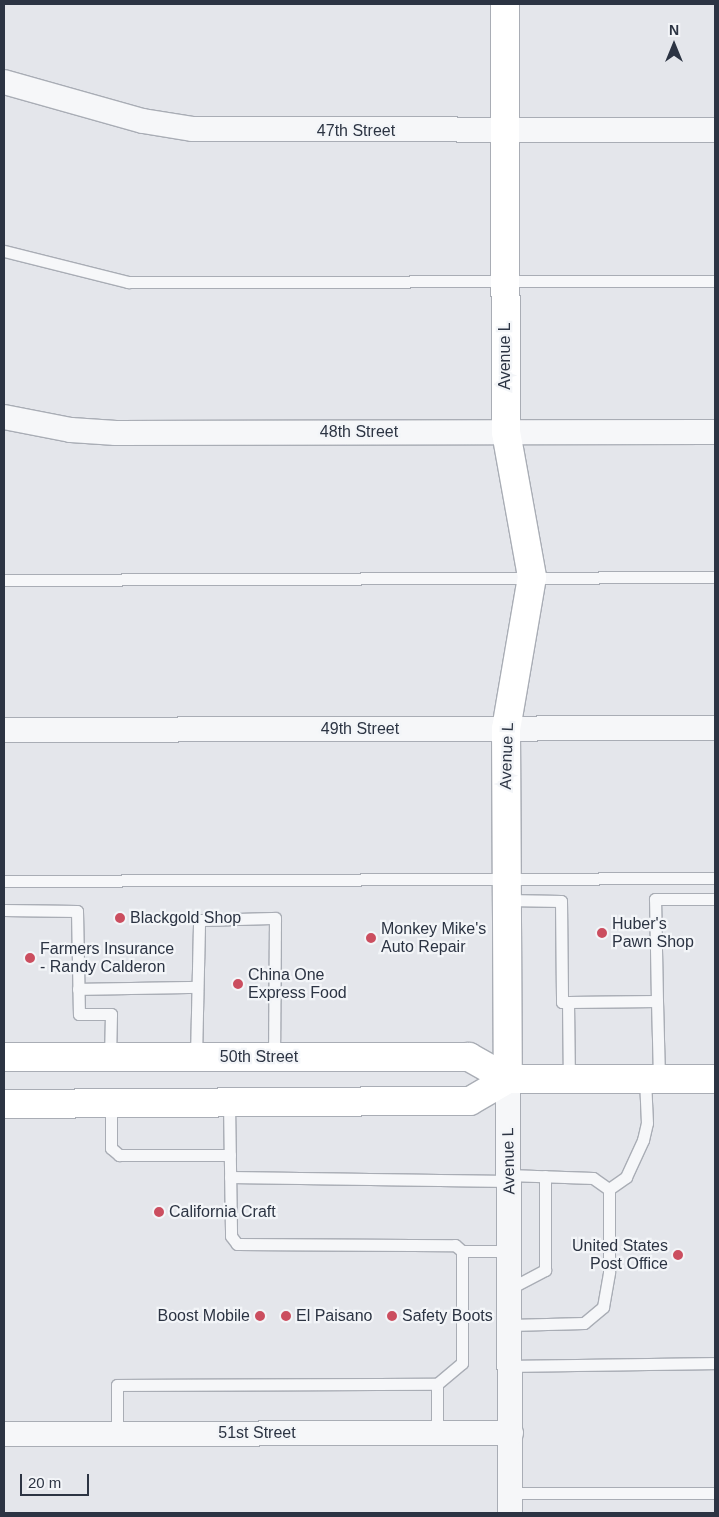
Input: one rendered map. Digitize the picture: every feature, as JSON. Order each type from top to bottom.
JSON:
[{"type":"main road","name":"Avenue L","points":[[505,4],[506,432],[532,577],[506,729],[508,1079]]},
{"type":"main road","name":"50th Street","points":[[4,1057],[469,1057],[508,1079],[715,1079]]},
{"type":"main road","points":[[4,1104],[470,1101],[508,1079]]},
{"type":"street","name":"47th Street","points":[[4,82],[142,121],[193,129],[715,130]]},
{"type":"street","name":"48th Street","points":[[4,417],[71,430],[116,433],[715,432]]},
{"type":"street","name":"49th Street","points":[[4,730],[715,728]]},
{"type":"street","name":"Avenue L","points":[[508,1079],[510,1503]]},
{"type":"street","name":"51st Street","points":[[4,1434],[511,1433]]},
{"type":"lane","points":[[4,251],[128,282],[715,281]]},
{"type":"lane","points":[[4,580],[715,577]]},
{"type":"lane","points":[[4,881],[506,889],[715,878]]},
{"type":"lane","points":[[506,889],[561,901],[562,1002],[657,1001]]},
{"type":"lane","points":[[609,1189],[626,1177],[643,1140],[647,1123],[657,1001],[655,899],[715,899]]},
{"type":"lane","points":[[4,910],[77,911],[79,1014],[111,1014],[110,1057]]},
{"type":"lane","points":[[196,1057],[198,920],[275,918],[274,1057]]},
{"type":"lane","points":[[78,989],[197,987]]},
{"type":"lane","points":[[568,1002],[569,1079]]},
{"type":"lane","points":[[111,1103],[112,1148],[119,1154],[230,1154]]},
{"type":"lane","points":[[229,1103],[230,1236],[237,1244],[455,1245],[462,1251],[509,1251]]},
{"type":"lane","points":[[230,1178],[509,1178],[545,1176],[593,1178],[609,1189]]},
{"type":"lane","points":[[509,1289],[545,1270],[545,1176]]},
{"type":"lane","points":[[510,1325],[584,1323],[603,1307],[609,1272],[609,1189]]},
{"type":"lane","points":[[117,1433],[117,1386],[437,1384],[462,1363],[462,1251]]},
{"type":"lane","points":[[510,1366],[715,1363]]},
{"type":"lane","points":[[437,1384],[437,1433]]},
{"type":"lane","points":[[510,1503],[715,1494]]},
{"type":"place","name":"Blackgold Shop","points":[[120,918]]},
{"type":"place","name":"Huber's Pawn Shop","points":[[602,933]]},
{"type":"place","name":"Monkey Mike's Auto Repair","points":[[371,938]]},
{"type":"place","name":"Farmers Insurance - Randy Calderon","points":[[30,958]]},
{"type":"place","name":"China One Express Food","points":[[238,984]]},
{"type":"place","name":"California Craft","points":[[159,1212]]},
{"type":"place","name":"United States Post Office","points":[[678,1255]]},
{"type":"place","name":"Boost Mobile","points":[[260,1316]]},
{"type":"place","name":"El Paisano","points":[[286,1316]]},
{"type":"place","name":"Safety Boots","points":[[392,1316]]}]
